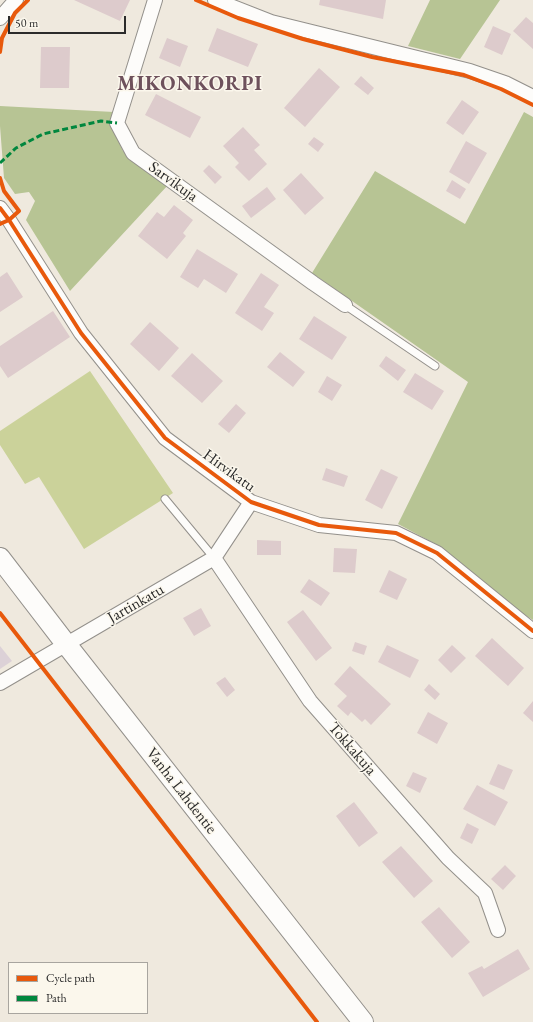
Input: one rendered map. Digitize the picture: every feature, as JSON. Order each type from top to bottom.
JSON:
[{"type":"main road","name":"Vanha Lahdentie","points":[[0,558],[363,1022]]},
{"type":"street","points":[[0,18],[16,0]]},
{"type":"street","name":"Sarvikuja","points":[[155,0],[117,123],[133,153],[312,283],[345,305]]},
{"type":"street","points":[[215,0],[271,22],[470,71],[505,84],[533,97]]},
{"type":"street","name":"Hirvikatu","points":[[0,208],[81,333],[165,438],[251,502],[319,525],[396,533],[437,553],[533,631]]},
{"type":"street","name":"Jartinkatu","points":[[0,683],[214,558],[251,502]]},
{"type":"street","name":"Tokkakuja","points":[[214,558],[310,701],[448,858],[485,893],[498,930]]},
{"type":"lane","points":[[345,305],[435,366]]},
{"type":"lane","points":[[165,498],[214,558]]},
{"type":"shaded area","points":[[0,646],[12,661],[0,669]]},
{"type":"green space","points":[[430,0],[500,0],[460,59],[408,46]]},
{"type":"green space","points":[[0,106],[114,112],[112,127],[123,151],[168,185],[70,291],[26,220],[35,201],[29,192],[15,194],[4,178]]},
{"type":"green space","points":[[524,112],[533,117],[533,620],[520,612],[441,547],[398,524],[468,382],[312,273],[375,171],[465,224]]},
{"type":"green space","points":[[90,371],[173,493],[84,549],[39,477],[25,484],[0,445],[0,431]]},
{"type":"building","points":[[74,0],[130,0],[120,21]]},
{"type":"building","points":[[320,0],[386,0],[383,19],[319,5]]},
{"type":"building","points":[[526,17],[533,23],[533,49],[513,31]]},
{"type":"building","points":[[493,26],[511,34],[502,55],[484,47]]},
{"type":"building","points":[[217,28],[258,44],[248,67],[208,51]]},
{"type":"building","points":[[167,38],[188,46],[180,67],[159,58]]},
{"type":"building","points":[[41,47],[70,47],[69,88],[40,88]]},
{"type":"building","points":[[319,68],[340,87],[305,127],[284,108]]},
{"type":"building","points":[[361,76],[374,88],[368,95],[354,84]]},
{"type":"building","points":[[156,94],[201,117],[190,138],[145,115]]},
{"type":"building","points":[[462,100],[479,112],[463,135],[446,123]]},
{"type":"building","points":[[243,127],[260,145],[254,150],[267,164],[249,181],[235,167],[239,163],[223,146]]},
{"type":"building","points":[[314,137],[324,144],[318,152],[308,144]]},
{"type":"building","points":[[466,141],[487,153],[469,184],[449,172]]},
{"type":"building","points":[[209,165],[222,177],[215,184],[203,171]]},
{"type":"building","points":[[301,173],[324,198],[305,215],[283,190]]},
{"type":"building","points":[[452,180],[466,189],[460,199],[446,191]]},
{"type":"building","points":[[267,187],[276,199],[251,218],[242,206]]},
{"type":"building","points":[[174,205],[193,220],[183,233],[186,236],[167,259],[138,236],[157,212],[164,217]]},
{"type":"building","points":[[197,249],[238,274],[226,293],[204,279],[198,288],[180,277]]},
{"type":"building","points":[[7,272],[23,297],[0,312],[0,277]]},
{"type":"building","points":[[261,273],[279,285],[264,307],[274,313],[262,331],[235,313]]},
{"type":"building","points":[[53,311],[70,337],[8,378],[0,366],[0,346]]},
{"type":"building","points":[[314,316],[347,337],[332,360],[299,339]]},
{"type":"building","points":[[150,322],[179,348],[159,371],[130,344]]},
{"type":"building","points":[[280,352],[305,372],[293,387],[267,367]]},
{"type":"building","points":[[192,353],[223,381],[202,403],[171,376]]},
{"type":"building","points":[[386,356],[406,370],[398,381],[379,366]]},
{"type":"building","points":[[415,373],[444,391],[432,410],[403,392]]},
{"type":"building","points":[[327,376],[342,385],[332,401],[318,392]]},
{"type":"building","points":[[236,404],[246,413],[229,433],[218,424]]},
{"type":"building","points":[[326,468],[348,476],[344,487],[322,480]]},
{"type":"building","points":[[381,469],[398,477],[382,509],[365,500]]},
{"type":"building","points":[[257,540],[281,541],[281,555],[257,555]]},
{"type":"building","points":[[334,548],[357,549],[355,573],[333,572]]},
{"type":"building","points":[[389,570],[407,579],[397,600],[379,592]]},
{"type":"building","points":[[309,579],[330,593],[321,606],[300,592]]},
{"type":"building","points":[[201,608],[211,626],[194,636],[183,618]]},
{"type":"building","points":[[303,610],[332,648],[316,661],[287,622]]},
{"type":"building","points":[[492,638],[524,668],[508,686],[475,656]]},
{"type":"building","points":[[355,642],[367,646],[364,655],[352,651]]},
{"type":"building","points":[[387,645],[419,660],[410,678],[378,662]]},
{"type":"building","points":[[452,645],[466,658],[451,673],[438,660]]},
{"type":"building","points":[[350,666],[391,704],[371,725],[365,719],[362,722],[351,712],[348,716],[337,706],[347,696],[334,684]]},
{"type":"building","points":[[225,677],[235,690],[227,697],[216,683]]},
{"type":"building","points":[[429,684],[440,694],[435,700],[424,690]]},
{"type":"building","points":[[533,701],[533,722],[523,713]]},
{"type":"building","points":[[428,712],[448,723],[437,744],[417,733]]},
{"type":"building","points":[[498,764],[513,770],[504,790],[489,784]]},
{"type":"building","points":[[413,772],[427,778],[420,793],[406,786]]},
{"type":"building","points":[[477,785],[508,802],[495,826],[463,809]]},
{"type":"building","points":[[354,802],[378,833],[359,847],[336,816]]},
{"type":"building","points":[[467,823],[479,829],[472,844],[460,838]]},
{"type":"building","points":[[401,846],[433,881],[414,898],[382,862]]},
{"type":"building","points":[[505,865],[516,876],[503,890],[491,879]]},
{"type":"building","points":[[439,907],[470,942],[452,958],[421,922]]},
{"type":"building","points":[[518,949],[530,969],[483,997],[468,973],[482,966],[484,969]]},
{"type":"marked path","points":[[0,163],[16,148],[43,134],[101,121],[117,123]]},
{"type":"cycle path","points":[[0,52],[2,38],[15,13],[28,0]]},
{"type":"cycle path","points":[[196,0],[238,18],[303,39],[372,57],[464,75],[501,89],[533,105]]},
{"type":"cycle path","points":[[0,178],[4,191],[19,211],[9,220],[0,224]]},
{"type":"cycle path","points":[[0,208],[81,333],[165,438],[251,502],[319,525],[396,533],[437,553],[533,631]]},
{"type":"cycle path","points":[[0,613],[317,1022]]},
{"type":"district","name":"MIKONKORPI","points":[[190,85]]}]
